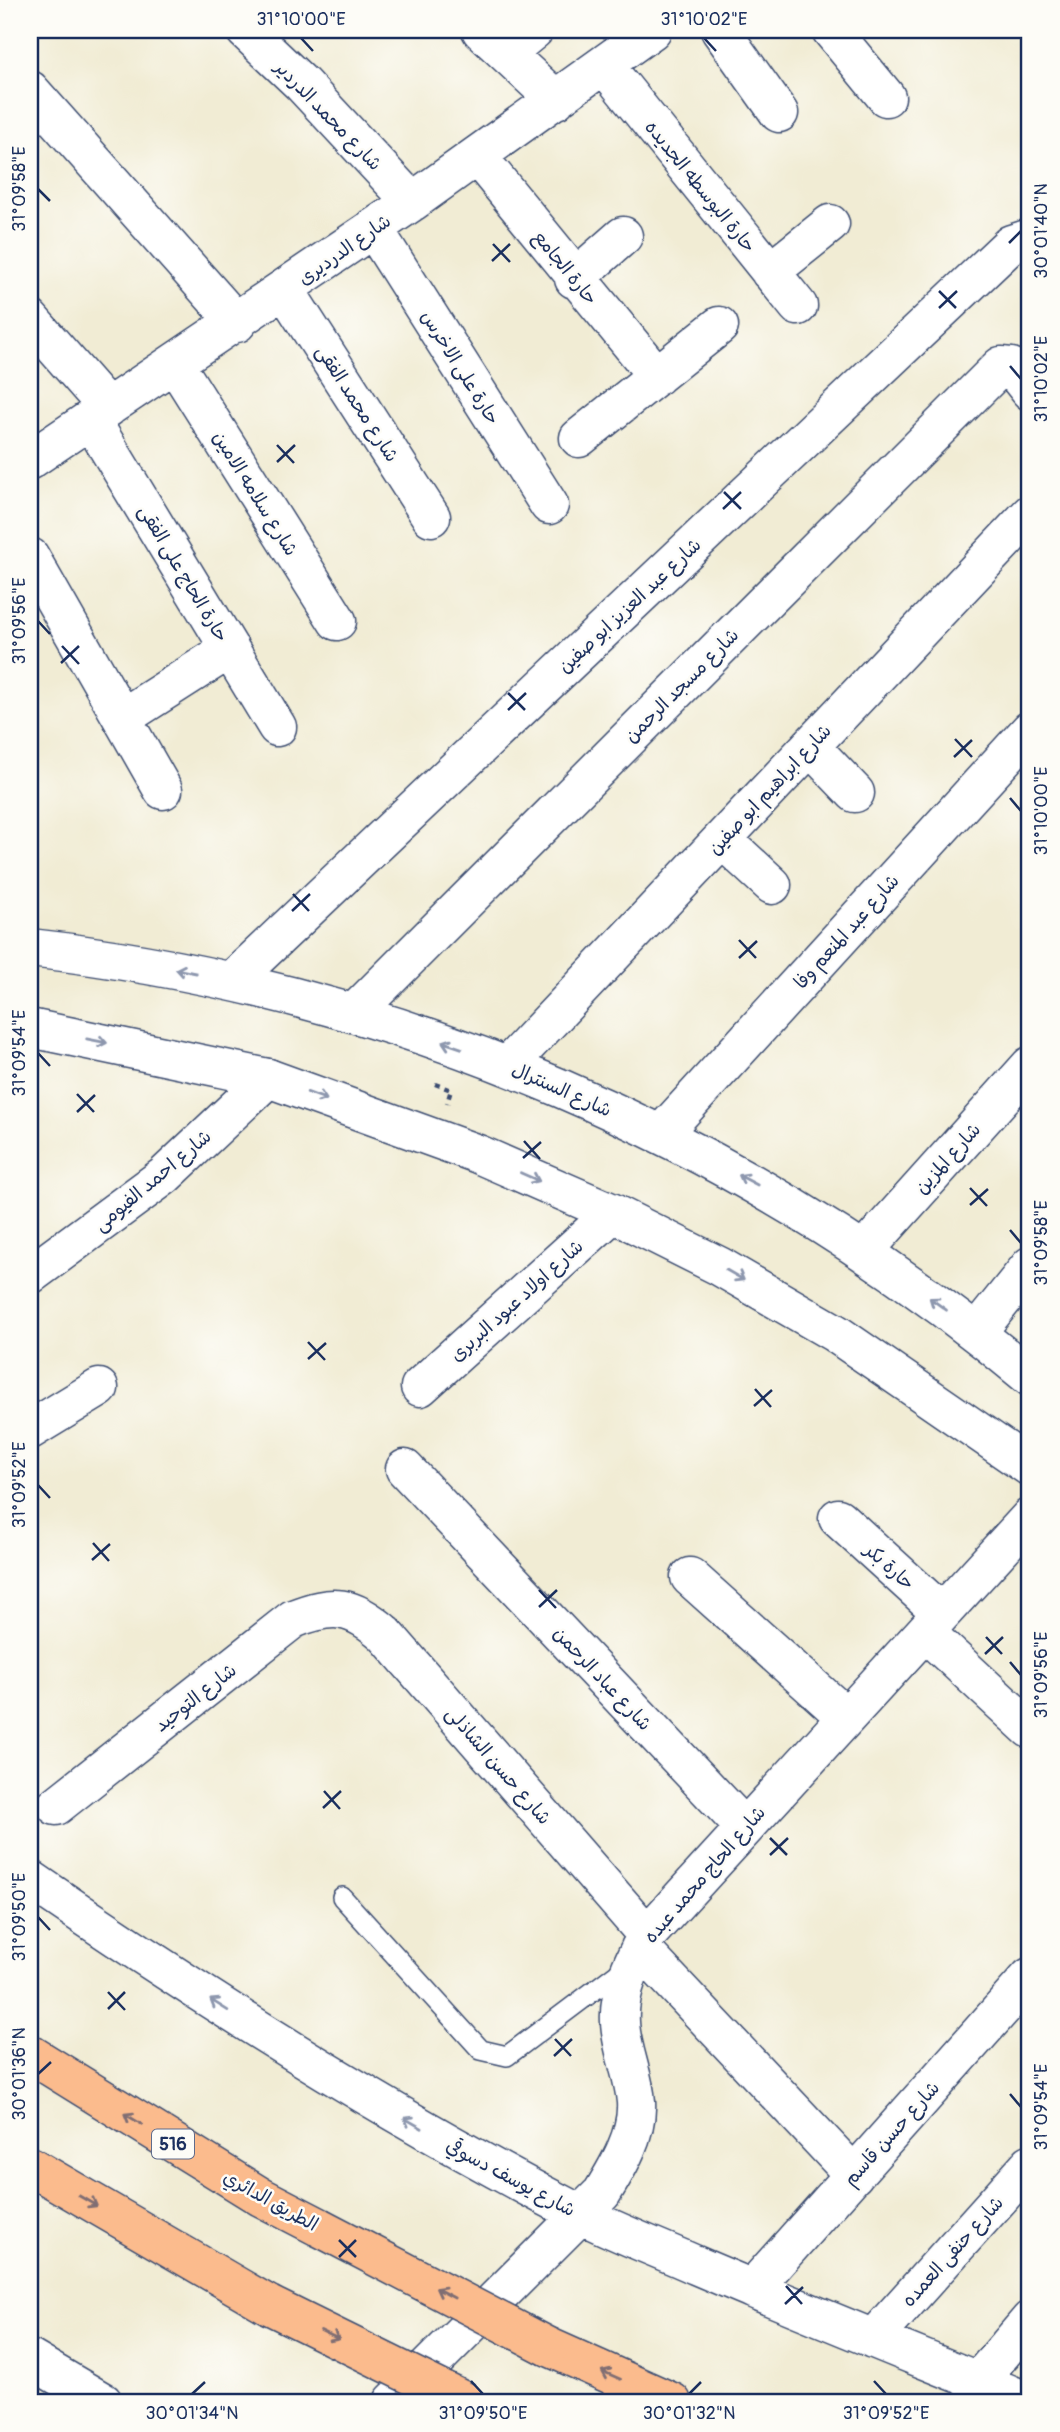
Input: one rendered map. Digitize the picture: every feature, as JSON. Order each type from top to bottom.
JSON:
[{"type":"highway","name":"الطريق الدائري","points":[[30,2054],[261,2197],[549,2347],[672,2402]]},
{"type":"highway","points":[[38,2173],[269,2305],[467,2402]]},
{"type":"street","name":"شارع محمد الدردير","points":[[245,30],[310,93],[412,202]]},
{"type":"street","name":"شارع الدرديرى","points":[[30,460],[285,290],[605,66],[652,30]]},
{"type":"street","points":[[719,30],[779,113]]},
{"type":"street","points":[[831,30],[886,97]]},
{"type":"street","points":[[507,38],[556,100]]},
{"type":"street","name":"حارة البوسطه الجديده","points":[[605,66],[798,306]]},
{"type":"street","points":[[30,89],[237,323]]},
{"type":"street","name":"حارة الجامع","points":[[477,156],[657,376]]},
{"type":"street","points":[[770,272],[830,224]]},
{"type":"street","name":"حارة على الاخرس","points":[[373,229],[549,505]]},
{"type":"street","points":[[575,279],[624,236]]},
{"type":"street","name":"شارع عبد العزيز ابو صفين","points":[[233,980],[1011,244],[1030,238]]},
{"type":"street","name":"شارع محمد الفقى","points":[[285,290],[431,517]]},
{"type":"street","name":"حارة الحاج على الفقى","points":[[30,319],[99,414],[230,649],[277,727]]},
{"type":"street","points":[[579,438],[719,326]]},
{"type":"street","name":"شارع سلامه الامين","points":[[175,364],[337,621]]},
{"type":"street","name":"شارع مسجد الرحمن","points":[[355,1012],[1001,366],[1021,379]]},
{"type":"street","name":"شارع ابراهيم ابو صفين","points":[[508,1065],[810,746],[1024,535]]},
{"type":"street","points":[[30,557],[163,790]]},
{"type":"street","points":[[121,718],[230,649]]},
{"type":"street","name":"شارع عبد المنعم وفا","points":[[662,1133],[1030,730]]},
{"type":"street","points":[[810,746],[855,793]]},
{"type":"street","points":[[722,839],[772,886]]},
{"type":"street","name":"شارع السنترال","points":[[30,948],[114,957],[233,980],[355,1012],[508,1065],[662,1133],[765,1188],[864,1251],[977,1332],[1030,1377]]},
{"type":"street","points":[[35,1035],[268,1078],[438,1139],[613,1213],[719,1266],[835,1333],[1030,1467]]},
{"type":"street","name":"شارع المزين","points":[[864,1251],[1030,1066]]},
{"type":"street","name":"شارع احمد الفيومى","points":[[30,1275],[164,1176],[268,1078]]},
{"type":"street","name":"شارع اولاد عبود البربرى","points":[[420,1387],[613,1213]]},
{"type":"street","points":[[977,1332],[1030,1266]]},
{"type":"street","points":[[30,1430],[99,1388]]},
{"type":"street","name":"شارع عباد الرحمن","points":[[405,1469],[744,1827]]},
{"type":"street","name":"حارة بكر","points":[[838,1518],[1030,1729]]},
{"type":"street","name":"شارع الحاج محمد عبده","points":[[393,2402],[602,2193],[619,2165],[630,2136],[636,2104],[620,2021],[640,1948],[744,1827],[934,1622],[1024,1537]]},
{"type":"street","points":[[690,1577],[846,1717]]},
{"type":"street","name":"شارع التوحيد","points":[[56,1806],[293,1619],[317,1609],[342,1608]]},
{"type":"street","name":"شارع حسن الشاذلى","points":[[342,1608],[366,1617],[385,1634],[640,1948],[854,2175]]},
{"type":"street","name":"شارع يوسف دسوقي","points":[[30,1879],[143,1957],[286,2048],[432,2134],[581,2215],[752,2289],[1029,2402]]},
{"type":"street","name":"شارع حسن قاسم","points":[[752,2289],[1030,1977]]},
{"type":"street","name":"شارع حنفى العمده","points":[[873,2339],[1030,2164]]},
{"type":"street","points":[[978,2381],[1030,2320]]},
{"type":"street","points":[[30,2359],[103,2402]]},
{"type":"lane","points":[[342,1897],[481,2050],[507,2056],[640,1948]]},
{"type":"path","points":[[426,1080],[451,1090],[438,1139]]}]
